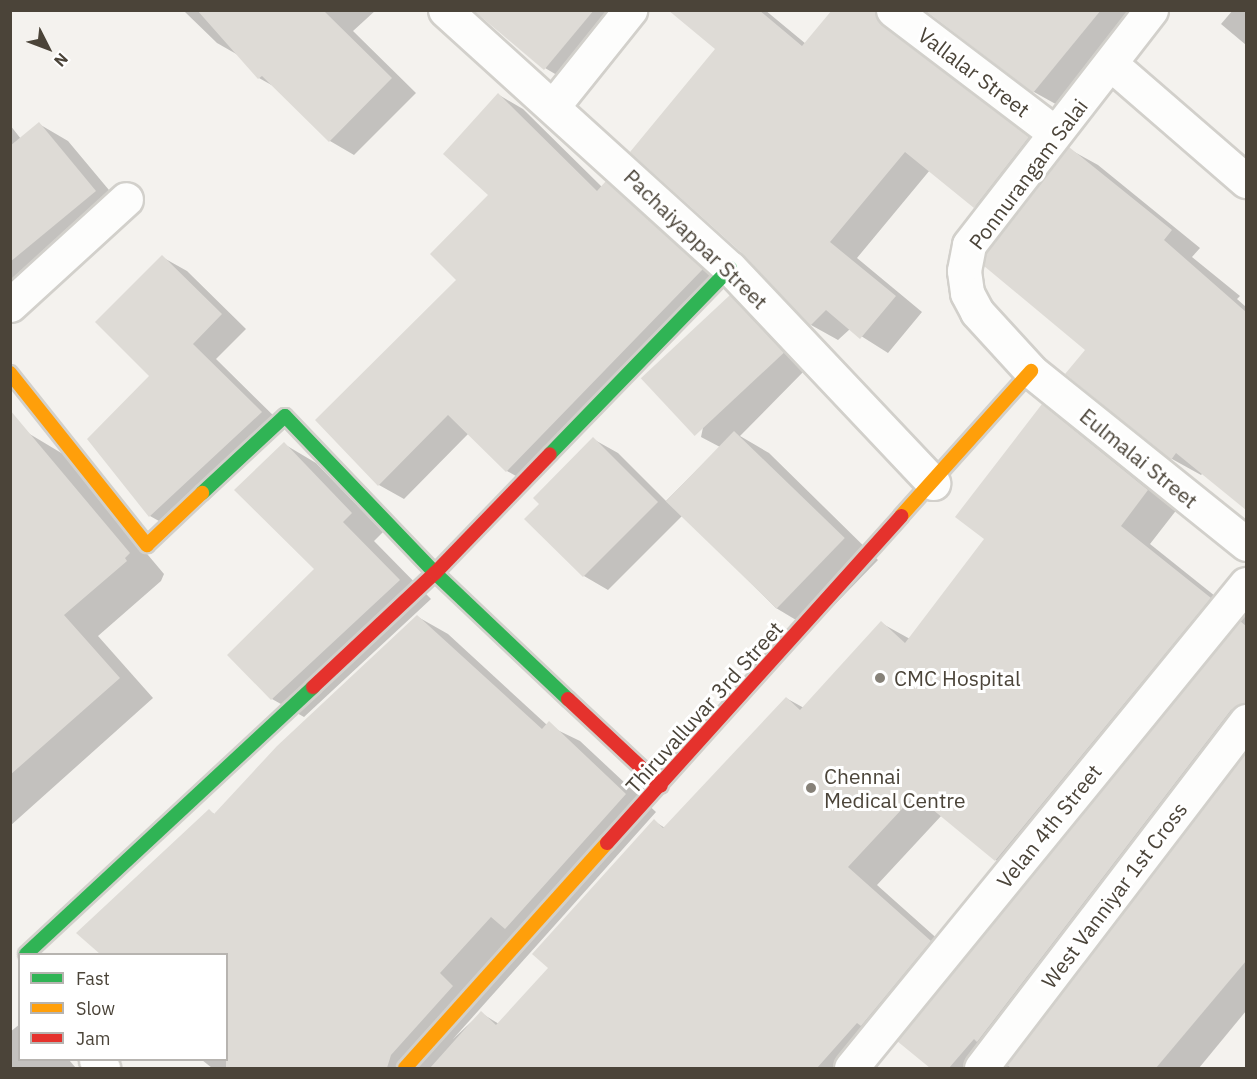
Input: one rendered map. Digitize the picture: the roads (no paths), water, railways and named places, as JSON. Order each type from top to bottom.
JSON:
[{"type":"street","name":"Pachaiyappar Street","points":[[445,10],[554,105],[730,268],[933,483]]},
{"type":"street","points":[[554,105],[630,10]]},
{"type":"street","name":"Vallalar Street","points":[[893,10],[1055,133]]},
{"type":"street","name":"Ponnurangam Salai","points":[[1031,371],[977,312],[967,294],[964,271],[969,245],[1151,10]]},
{"type":"street","points":[[1111,64],[1246,181]]},
{"type":"street","points":[[10,305],[126,199]]},
{"type":"street","points":[[27,953],[435,573],[730,268]]},
{"type":"street","name":"Thiruvalluvar 3rd Street","points":[[405,1068],[661,786],[1031,371]]},
{"type":"street","name":"Eulmalai Street","points":[[1031,371],[1246,544]]},
{"type":"street","points":[[10,373],[147,544],[285,416],[435,573],[661,786]]},
{"type":"street","name":"Velan 4th Street","points":[[851,1068],[1246,584]]},
{"type":"street","name":"West Vanniyar 1st Cross","points":[[981,1068],[1246,721]]},
{"type":"place","name":"CMC Hospital","points":[[880,678]]},
{"type":"place","name":"Chennai Medical Centre","points":[[811,788]]}]
